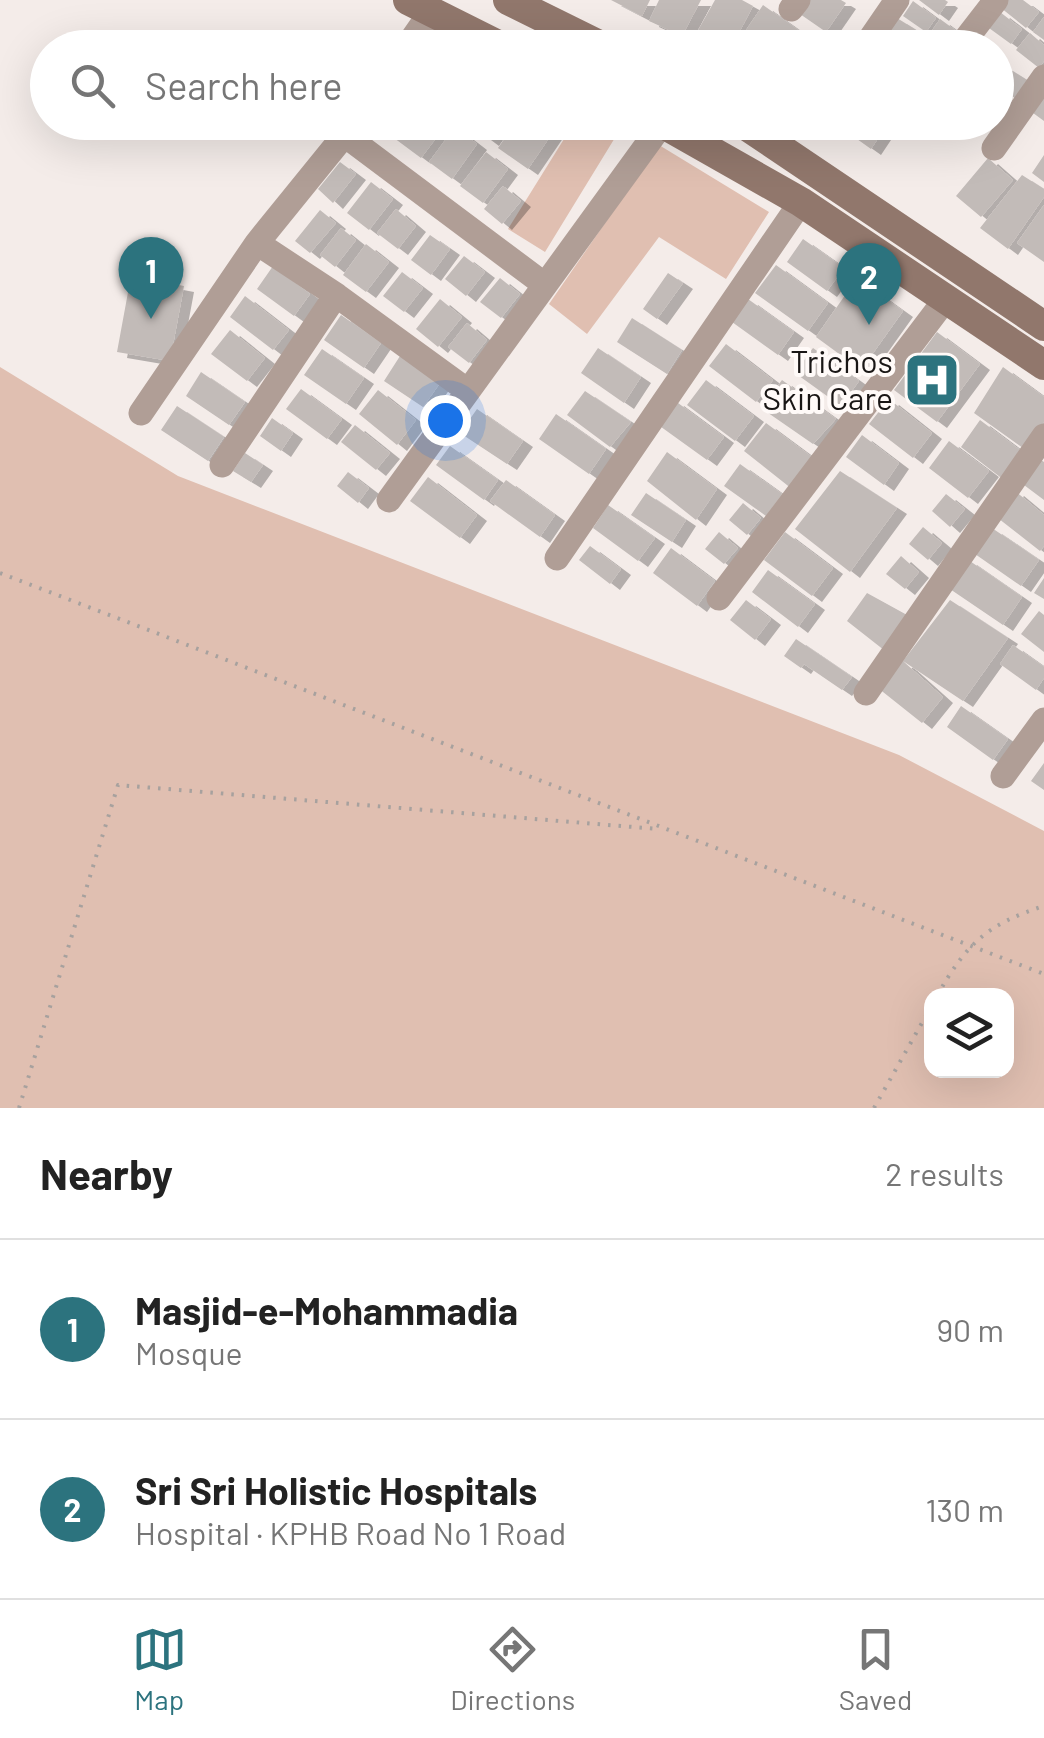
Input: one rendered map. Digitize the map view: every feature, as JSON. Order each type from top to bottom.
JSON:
[{"type":"main road","points":[[508,0],[569,30]]},
{"type":"main road","points":[[420,6],[468,30]]},
{"type":"main road","points":[[691,140],[802,202],[1044,365]]},
{"type":"main road","points":[[767,140],[1044,326]]},
{"type":"street","points":[[877,30],[898,0]]},
{"type":"street","points":[[973,30],[996,0]]},
{"type":"street","points":[[412,30],[420,6]]},
{"type":"street","points":[[1014,120],[1044,77]]},
{"type":"street","points":[[141,412],[256,243],[341,140]]},
{"type":"street","points":[[364,140],[545,285]]},
{"type":"street","points":[[390,500],[649,140]]},
{"type":"street","points":[[994,148],[1000,140]]},
{"type":"street","points":[[558,558],[802,202]]},
{"type":"street","points":[[256,243],[336,295],[468,391]]},
{"type":"street","points":[[222,466],[336,295]]},
{"type":"street","points":[[719,598],[945,300]]},
{"type":"street","points":[[866,692],[1044,436]]},
{"type":"street","points":[[1003,776],[1044,720]]},
{"type":"path","points":[[0,573],[1044,974]]},
{"type":"path","points":[[19,1108],[118,785],[664,829]]},
{"type":"path","points":[[942,988],[969,945],[1014,916],[1044,906]]},
{"type":"path","points":[[874,1108],[924,1019]]},
{"type":"shaded area","points":[[563,140],[614,140],[545,252],[508,229]]},
{"type":"shaded area","points":[[659,145],[769,212],[726,279],[659,237],[587,334],[549,304]]},
{"type":"shaded area","points":[[0,367],[178,476],[899,755],[1044,831],[1044,1108],[0,1108]]},
{"type":"building","points":[[611,0],[650,0],[642,16]]},
{"type":"building","points":[[659,0],[701,0],[685,30],[669,30],[649,21]]},
{"type":"building","points":[[715,0],[742,0],[753,6],[740,30],[698,30]]},
{"type":"building","points":[[810,0],[846,3],[827,30],[800,14]]},
{"type":"building","points":[[919,0],[945,0],[948,2],[939,15]]},
{"type":"building","points":[[1008,0],[1023,0],[1039,12],[1026,28],[1001,8]]},
{"type":"building","points":[[913,1],[936,18],[923,30],[903,16]]},
{"type":"building","points":[[763,5],[798,30],[746,30]]},
{"type":"building","points":[[1000,12],[1022,29],[1014,40],[1014,30],[989,28]]},
{"type":"building","points":[[1044,17],[1044,40],[1033,32]]},
{"type":"building","points":[[897,18],[916,30],[889,30]]},
{"type":"building","points":[[940,19],[955,30],[932,30]]},
{"type":"building","points":[[1030,33],[1044,45],[1044,61],[1039,68],[1016,50]]},
{"type":"building","points":[[1014,72],[1027,80],[1014,97]]},
{"type":"building","points":[[1044,96],[1044,121],[1029,110]]},
{"type":"building","points":[[397,140],[435,140],[421,158]]},
{"type":"building","points":[[445,140],[472,140],[477,144],[452,179],[429,162]]},
{"type":"building","points":[[504,140],[548,140],[528,169],[498,148]]},
{"type":"building","points":[[858,140],[877,140],[871,149]]},
{"type":"building","points":[[486,152],[508,169],[483,203],[460,186]]},
{"type":"building","points":[[1044,155],[1044,182],[1032,173]]},
{"type":"building","points":[[988,158],[1013,180],[981,217],[956,196]]},
{"type":"building","points":[[340,162],[356,174],[333,203],[318,189]]},
{"type":"building","points":[[1022,175],[1044,189],[1044,197],[1008,249],[980,228]]},
{"type":"building","points":[[371,182],[393,199],[369,230],[347,213]]},
{"type":"building","points":[[503,186],[521,201],[502,224],[484,209]]},
{"type":"building","points":[[1044,205],[1044,262],[1017,243]]},
{"type":"building","points":[[396,209],[416,226],[398,249],[377,233]]},
{"type":"building","points":[[320,210],[336,223],[310,253],[295,241]]},
{"type":"building","points":[[341,228],[356,240],[335,267],[320,255]]},
{"type":"building","points":[[430,235],[450,249],[431,275],[411,260]]},
{"type":"building","points":[[803,239],[844,268],[827,291],[787,262]]},
{"type":"building","points":[[366,244],[389,262],[366,292],[343,275]]},
{"type":"building","points":[[464,256],[485,272],[466,296],[445,279]]},
{"type":"building","points":[[776,265],[828,303],[808,331],[755,293]]},
{"type":"building","points":[[273,266],[310,294],[294,316],[257,289]]},
{"type":"building","points":[[402,272],[423,288],[404,312],[383,296]]},
{"type":"building","points":[[668,273],[683,283],[657,319],[643,309]]},
{"type":"building","points":[[131,276],[184,286],[170,361],[117,352]]},
{"type":"building","points":[[500,278],[520,294],[501,318],[480,302]]},
{"type":"building","points":[[857,278],[903,311],[861,370],[816,337]]},
{"type":"building","points":[[245,296],[289,330],[273,350],[230,317]]},
{"type":"building","points":[[440,299],[462,317],[438,347],[416,329]]},
{"type":"building","points":[[748,299],[794,332],[778,355],[732,322]]},
{"type":"building","points":[[341,315],[381,343],[364,368],[324,340]]},
{"type":"building","points":[[632,318],[682,350],[667,374],[617,342]]},
{"type":"building","points":[[467,323],[487,340],[469,363],[448,347]]},
{"type":"building","points":[[230,330],[265,358],[247,381],[211,354]]},
{"type":"building","points":[[937,332],[980,364],[937,422],[894,390]]},
{"type":"building","points":[[726,344],[773,380],[756,402],[709,366]]},
{"type":"building","points":[[598,348],[641,377],[624,403],[581,373]]},
{"type":"building","points":[[813,348],[859,381],[841,406],[795,373]]},
{"type":"building","points":[[322,349],[364,378],[346,404],[304,375]]},
{"type":"building","points":[[400,356],[440,383],[423,407],[384,381]]},
{"type":"building","points":[[1003,367],[1044,397],[1044,422],[1023,448],[974,413]]},
{"type":"building","points":[[201,372],[245,402],[229,425],[186,396]]},
{"type":"building","points":[[706,380],[754,416],[735,441],[687,405]]},
{"type":"building","points":[[782,380],[836,419],[813,444],[761,408]]},
{"type":"building","points":[[301,389],[342,419],[327,439],[286,409]]},
{"type":"building","points":[[378,390],[416,420],[397,445],[359,414]]},
{"type":"building","points":[[585,391],[631,422],[610,447],[567,415]]},
{"type":"building","points":[[889,399],[932,433],[913,458],[869,424]]},
{"type":"building","points":[[674,400],[724,437],[707,460],[657,424]]},
{"type":"building","points":[[177,406],[224,437],[208,461],[161,430]]},
{"type":"building","points":[[477,409],[523,441],[507,464],[460,433]]},
{"type":"building","points":[[556,414],[606,449],[589,474],[539,439]]},
{"type":"building","points":[[272,418],[293,433],[281,451],[260,436]]},
{"type":"building","points":[[980,420],[1024,453],[1004,480],[961,447]]},
{"type":"building","points":[[766,423],[816,460],[792,489],[744,451]]},
{"type":"building","points":[[355,425],[390,453],[376,470],[341,442]]},
{"type":"building","points":[[862,435],[899,463],[884,485],[846,457]]},
{"type":"building","points":[[949,441],[989,471],[968,498],[929,468]]},
{"type":"building","points":[[450,446],[498,480],[484,500],[436,465]]},
{"type":"building","points":[[667,452],[717,489],[696,520],[647,481]]},
{"type":"building","points":[[245,453],[263,465],[251,482],[233,471]]},
{"type":"building","points":[[1038,458],[1044,462],[1044,500],[1020,482]]},
{"type":"building","points":[[740,464],[782,494],[766,516],[724,486]]},
{"type":"building","points":[[840,471],[897,508],[850,572],[795,529]]},
{"type":"building","points":[[348,472],[369,488],[358,503],[337,486]]},
{"type":"building","points":[[428,477],[477,515],[460,538],[410,501]]},
{"type":"building","points":[[506,480],[555,515],[540,537],[490,501]]},
{"type":"building","points":[[1014,490],[1044,515],[1044,546],[1040,551],[994,515]]},
{"type":"building","points":[[646,493],[686,520],[672,542],[631,515]]},
{"type":"building","points":[[946,494],[965,509],[950,527],[932,511]]},
{"type":"building","points":[[743,503],[761,518],[747,535],[729,520]]},
{"type":"building","points":[[608,505],[655,538],[638,561],[593,528]]},
{"type":"building","points":[[923,527],[942,543],[928,560],[909,544]]},
{"type":"building","points":[[992,528],[1039,560],[1021,586],[975,554]]},
{"type":"building","points":[[719,532],[738,548],[724,564],[705,549]]},
{"type":"building","points":[[785,532],[833,568],[812,596],[764,560]]},
{"type":"building","points":[[590,546],[621,569],[610,584],[579,560]]},
{"type":"building","points":[[671,548],[715,581],[697,606],[653,573]]},
{"type":"building","points":[[901,556],[919,572],[905,589],[886,574]]},
{"type":"building","points":[[967,559],[1022,597],[1003,625],[947,587]]},
{"type":"building","points":[[768,570],[815,604],[798,627],[752,592]]},
{"type":"building","points":[[1044,578],[1044,599],[1034,593]]},
{"type":"building","points":[[867,593],[907,615],[889,654],[847,621]]},
{"type":"building","points":[[746,600],[771,619],[755,640],[730,620]]},
{"type":"building","points":[[950,600],[1008,638],[963,701],[903,661]]},
{"type":"building","points":[[1039,611],[1044,615],[1044,652],[1021,634]]},
{"type":"building","points":[[796,639],[852,677],[842,690],[804,664],[801,668],[784,656]]},
{"type":"building","points":[[1013,645],[1044,667],[1044,678],[1036,690],[1000,664]]},
{"type":"building","points":[[903,661],[943,697],[922,723],[878,688]]},
{"type":"building","points":[[961,706],[1008,739],[993,760],[947,727]]},
{"type":"building","points":[[1044,763],[1044,790],[1031,781]]},
{"type":"place","name":"Masjid-e-Mohammadia","points":[[151,319]]},
{"type":"place","name":"Sri Sri Holistic Hospitals","points":[[869,325]]},
{"type":"place","name":"Trichos Skin Care","points":[[932,380]]}]
